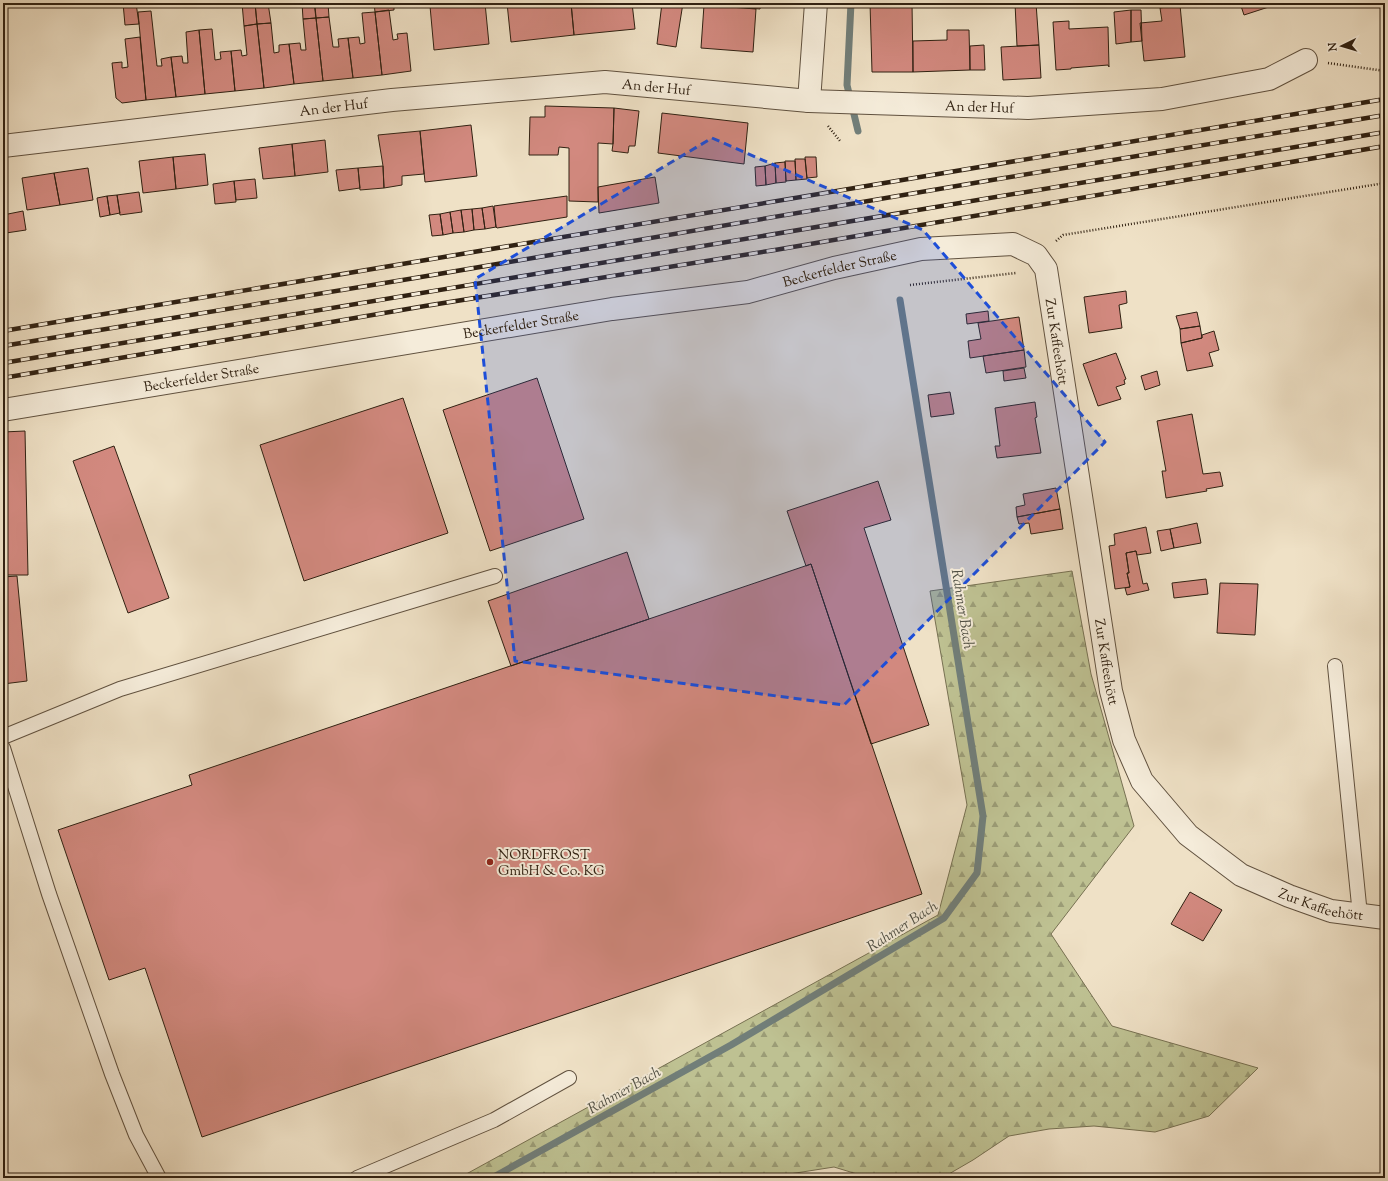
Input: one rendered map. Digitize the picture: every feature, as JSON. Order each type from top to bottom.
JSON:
[{"type":"street","points":[[809,101],[816,3]]},
{"type":"street","name":"An der Huf","points":[[3,146],[392,100],[605,82],[809,101],[1028,108],[1162,99],[1269,79],[1306,60]]},
{"type":"street","name":"Beckerfelder Straße","points":[[3,410],[612,309],[748,292],[834,268],[921,249],[1013,244],[1041,262]]},
{"type":"street","name":"Zur Kaffeehött","points":[[1041,262],[1111,691],[1124,740],[1142,781],[1188,835],[1241,875],[1289,896],[1331,911],[1360,916],[1385,918]]},
{"type":"lane","points":[[3,737],[120,689],[495,576]]},
{"type":"lane","points":[[1335,666],[1360,916]]},
{"type":"lane","points":[[3,748],[49,894],[112,1074],[136,1135],[159,1178]]},
{"type":"lane","points":[[357,1178],[494,1120],[569,1078]]},
{"type":"path","points":[[1306,60],[1385,71]]},
{"type":"path","points":[[910,285],[1041,262],[1063,235],[1385,182]]},
{"type":"highlighted area","points":[[712,138],[923,230],[1105,442],[844,705],[515,661],[475,279]]},
{"type":"green space","points":[[1072,571],[1091,674],[1134,826],[1051,934],[1112,1026],[1258,1068],[1209,1116],[1155,1132],[1094,1126],[1049,1129],[1009,1136],[973,1160],[942,1178],[870,1178],[834,1167],[783,1175],[780,1178],[459,1178],[938,915],[967,805],[930,591]]},
{"type":"building","points":[[123,3],[136,3],[139,24],[125,25]]},
{"type":"building","points":[[242,3],[255,3],[257,24],[244,26]]},
{"type":"building","points":[[255,3],[268,3],[271,23],[257,24]]},
{"type":"building","points":[[302,3],[314,3],[316,18],[303,19]]},
{"type":"building","points":[[328,3],[329,17],[316,18],[315,5]]},
{"type":"building","points":[[374,3],[394,3],[394,10],[375,12]]},
{"type":"building","points":[[455,3],[485,3],[489,44],[434,50],[430,6]]},
{"type":"building","points":[[507,3],[571,3],[574,35],[511,42]]},
{"type":"building","points":[[571,3],[632,3],[635,29],[574,35]]},
{"type":"building","points":[[662,3],[683,3],[676,47],[657,44]]},
{"type":"building","points":[[738,3],[761,3],[760,9],[738,7]]},
{"type":"building","points":[[870,3],[912,3],[913,72],[872,72]]},
{"type":"building","points":[[1015,3],[1036,3],[1039,45],[1017,46]]},
{"type":"building","points":[[1240,3],[1281,3],[1244,15]]},
{"type":"building","points":[[704,5],[756,9],[753,52],[701,48]]},
{"type":"building","points":[[1180,5],[1185,57],[1144,61],[1140,23],[1162,21],[1160,8]]},
{"type":"building","points":[[389,10],[393,40],[398,39],[397,34],[407,33],[411,71],[382,75],[375,12]]},
{"type":"building","points":[[1131,10],[1131,42],[1116,44],[1114,12]]},
{"type":"building","points":[[1131,10],[1141,10],[1142,41],[1131,42]]},
{"type":"building","points":[[151,11],[157,66],[162,66],[161,59],[171,57],[176,97],[146,100],[138,12]]},
{"type":"building","points":[[375,12],[382,75],[353,78],[348,38],[359,37],[360,44],[365,43],[362,13]]},
{"type":"building","points":[[329,17],[333,47],[339,47],[338,39],[348,38],[353,78],[323,81],[316,18]]},
{"type":"building","points":[[316,18],[323,81],[294,84],[289,44],[300,43],[301,50],[306,50],[303,19]]},
{"type":"building","points":[[1069,21],[1069,29],[1108,27],[1109,67],[1108,65],[1056,70],[1053,22]]},
{"type":"building","points":[[271,23],[274,53],[279,52],[279,45],[289,44],[294,84],[264,88],[257,24]]},
{"type":"building","points":[[257,24],[264,88],[235,91],[231,51],[241,50],[242,56],[247,55],[244,26]]},
{"type":"building","points":[[212,29],[215,60],[221,59],[220,52],[231,51],[235,91],[205,94],[199,30]]},
{"type":"building","points":[[199,30],[205,94],[176,97],[171,57],[182,56],[183,63],[188,63],[186,32]]},
{"type":"building","points":[[947,30],[969,30],[970,70],[913,72],[913,41],[947,40]]},
{"type":"building","points":[[140,37],[146,100],[122,103],[116,98],[112,63],[122,62],[122,68],[128,67],[125,39]]},
{"type":"building","points":[[984,45],[985,70],[970,70],[970,46]]},
{"type":"building","points":[[1039,45],[1041,78],[1003,80],[1001,47]]},
{"type":"building","points":[[545,106],[614,108],[613,144],[598,143],[598,202],[569,201],[569,148],[559,147],[558,155],[529,155],[530,117],[545,117]]},
{"type":"building","points":[[614,108],[639,111],[635,146],[629,146],[628,153],[612,151]]},
{"type":"building","points":[[662,113],[748,123],[744,164],[658,153]]},
{"type":"building","points":[[471,125],[477,176],[425,182],[420,131]]},
{"type":"building","points":[[420,131],[424,174],[402,176],[402,185],[384,188],[383,166],[378,135]]},
{"type":"building","points":[[325,140],[328,172],[295,176],[292,144]]},
{"type":"building","points":[[292,144],[295,176],[263,179],[259,148]]},
{"type":"building","points":[[205,154],[208,185],[176,189],[173,157]]},
{"type":"building","points":[[173,157],[176,189],[143,193],[139,161]]},
{"type":"building","points":[[805,157],[816,157],[817,177],[807,178]]},
{"type":"building","points":[[795,159],[805,159],[807,179],[796,180]]},
{"type":"building","points":[[785,161],[795,161],[796,180],[786,181]]},
{"type":"building","points":[[785,162],[786,182],[776,183],[775,163]]},
{"type":"building","points":[[775,163],[776,183],[766,185],[765,166]]},
{"type":"building","points":[[383,166],[384,188],[360,190],[358,168]]},
{"type":"building","points":[[765,166],[766,185],[756,186],[755,167]]},
{"type":"building","points":[[88,168],[93,200],[60,205],[54,173]]},
{"type":"building","points":[[358,168],[360,188],[339,191],[336,170]]},
{"type":"building","points":[[54,173],[60,205],[27,210],[22,178]]},
{"type":"building","points":[[655,177],[659,203],[599,213],[598,187]]},
{"type":"building","points":[[255,179],[257,198],[236,200],[234,181]]},
{"type":"building","points":[[234,181],[236,202],[215,204],[213,184]]},
{"type":"building","points":[[139,192],[142,212],[120,215],[117,195]]},
{"type":"building","points":[[117,195],[120,213],[110,215],[107,196]]},
{"type":"building","points":[[107,196],[110,215],[100,217],[97,198]]},
{"type":"building","points":[[567,196],[567,217],[496,227],[494,206]]},
{"type":"building","points":[[493,206],[496,227],[485,229],[482,208]]},
{"type":"building","points":[[482,208],[485,229],[474,230],[472,209]]},
{"type":"building","points":[[472,209],[474,230],[464,232],[461,210]]},
{"type":"building","points":[[461,210],[464,232],[453,233],[450,212]]},
{"type":"building","points":[[23,211],[26,230],[6,233],[3,215]]},
{"type":"building","points":[[450,212],[453,233],[443,235],[440,214]]},
{"type":"building","points":[[440,214],[443,235],[432,236],[429,215]]},
{"type":"building","points":[[1126,291],[1127,303],[1119,305],[1122,328],[1089,333],[1084,297]]},
{"type":"building","points":[[988,311],[989,321],[967,324],[966,314]]},
{"type":"building","points":[[1197,312],[1200,326],[1180,329],[1176,316]]},
{"type":"building","points":[[1019,317],[1024,350],[970,358],[968,341],[981,339],[978,323]]},
{"type":"building","points":[[1200,326],[1202,338],[1181,343],[1180,329]]},
{"type":"building","points":[[1214,331],[1219,350],[1209,353],[1213,366],[1187,371],[1181,343],[1202,338],[1202,335]]},
{"type":"building","points":[[1024,350],[1026,367],[986,373],[983,356]]},
{"type":"building","points":[[1116,353],[1126,379],[1124,380],[1125,384],[1116,387],[1121,399],[1098,406],[1083,364]]},
{"type":"building","points":[[1024,368],[1026,378],[1004,381],[1003,371]]},
{"type":"building","points":[[1157,371],[1160,385],[1145,390],[1141,376]]},
{"type":"building","points":[[537,378],[584,519],[490,551],[443,410]]},
{"type":"building","points":[[950,392],[954,414],[931,417],[928,395]]},
{"type":"building","points":[[403,398],[448,533],[304,581],[260,445]]},
{"type":"building","points":[[1035,402],[1037,417],[1035,418],[1041,453],[997,458],[995,446],[1000,446],[995,408]]},
{"type":"building","points":[[1192,414],[1203,474],[1220,472],[1223,486],[1206,489],[1207,491],[1166,498],[1162,471],[1166,471],[1157,421]]},
{"type":"building","points":[[25,431],[28,575],[3,575],[3,432]]},
{"type":"building","points":[[114,446],[169,598],[128,613],[73,461]]},
{"type":"building","points":[[878,481],[891,520],[864,528],[929,725],[871,744],[811,564],[806,566],[787,511]]},
{"type":"building","points":[[1056,488],[1060,509],[1017,517],[1016,507],[1025,505],[1023,494]]},
{"type":"building","points":[[1060,509],[1063,529],[1031,534],[1029,523],[1019,524],[1017,517]]},
{"type":"building","points":[[1197,523],[1201,543],[1174,548],[1170,529]]},
{"type":"building","points":[[1146,527],[1151,553],[1137,555],[1136,551],[1126,553],[1129,573],[1127,573],[1130,587],[1115,589],[1109,546],[1115,545],[1114,534]]},
{"type":"building","points":[[1170,529],[1174,548],[1161,551],[1157,531]]},
{"type":"building","points":[[1136,551],[1143,584],[1147,583],[1149,590],[1127,595],[1125,588],[1130,587],[1127,573],[1129,573],[1126,553]]},
{"type":"building","points":[[627,552],[649,619],[511,666],[488,601]]},
{"type":"building","name":"NORDFROST GmbH & Co. KG","points":[[811,564],[922,894],[202,1137],[145,968],[109,980],[58,830],[192,785],[189,775]]},
{"type":"building","points":[[17,576],[27,681],[3,684],[3,577]]},
{"type":"building","points":[[1206,579],[1208,594],[1174,598],[1172,583]]},
{"type":"building","points":[[1220,583],[1258,584],[1255,635],[1217,633]]},
{"type":"building","points":[[1190,892],[1222,910],[1203,941],[1171,924]]},
{"type":"waterway","name":"Rahmer Bach","points":[[851,3],[847,85],[858,131]]},
{"type":"waterway","name":"Rahmer Bach","points":[[492,1178],[731,1045],[944,918],[977,873],[983,816],[900,300]]},
{"type":"railway","points":[[3,331],[1385,99]]},
{"type":"railway","points":[[3,346],[1385,115]]},
{"type":"railway","points":[[3,363],[1385,132]]},
{"type":"railway","points":[[3,378],[425,306],[775,250],[1385,146]]},
{"type":"place","name":"NORDFROST GmbH & Co. KG","points":[[490,862]]}]
